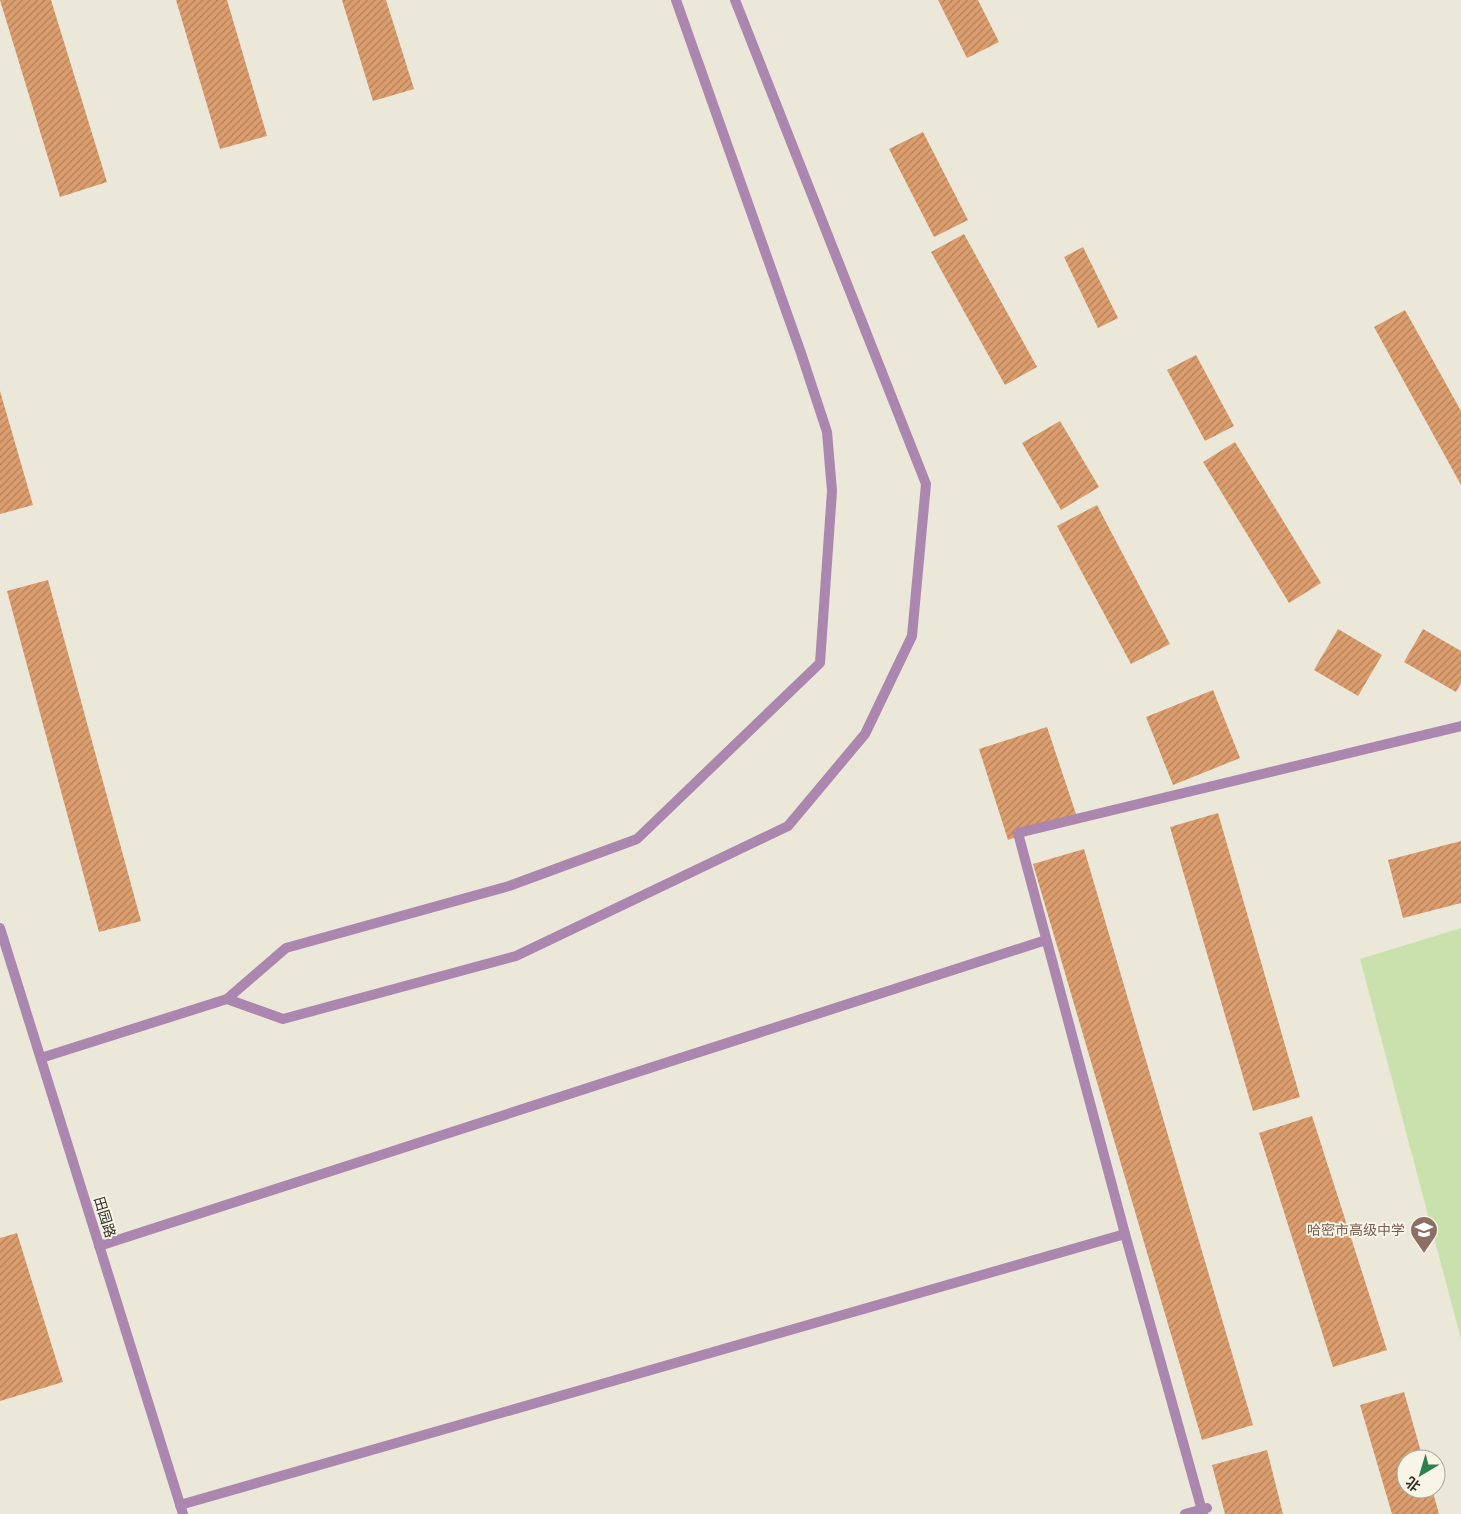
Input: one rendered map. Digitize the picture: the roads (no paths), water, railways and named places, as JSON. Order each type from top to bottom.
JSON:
[{"type":"street","points":[[41,1058],[227,999],[286,948],[509,886],[637,839],[820,662],[832,491],[827,432],[801,353],[676,0]]},
{"type":"street","points":[[227,999],[283,1019],[516,956],[788,826],[865,734],[912,636],[926,484],[735,0]]},
{"type":"street","points":[[1185,1514],[1205,1511],[1124,1234],[1018,833],[1461,726]]},
{"type":"street","name":"田园路","points":[[0,928],[182,1510]]},
{"type":"street","points":[[100,1246],[1046,940]]},
{"type":"street","points":[[182,1510],[1124,1234]]},
{"type":"place","name":"哈密市高级中学","points":[[1424,1254]]}]
